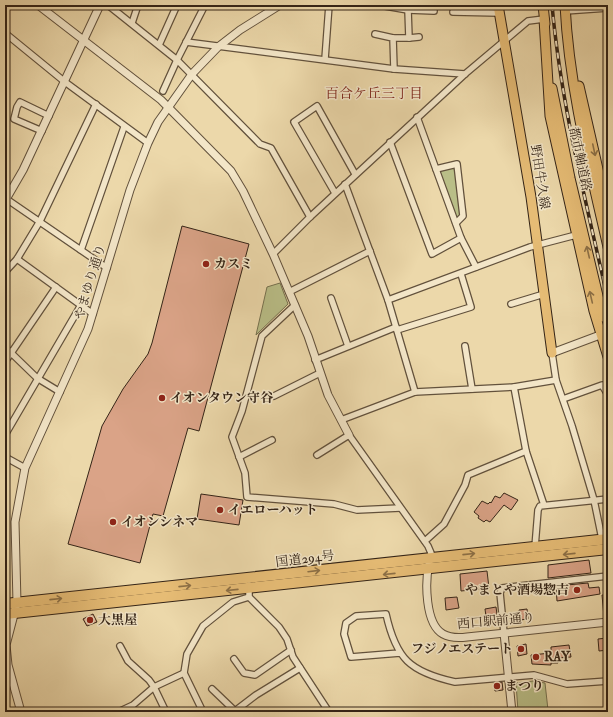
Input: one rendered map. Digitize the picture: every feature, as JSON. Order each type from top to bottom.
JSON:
[{"type":"highway","name":"国道294号","points":[[249,588],[430,558],[535,547],[604,536]]},
{"type":"highway","name":"国道294号","points":[[5,604],[12,610],[428,570],[608,549]]},
{"type":"main road","name":"都市軸道路","points":[[543,5],[557,114],[603,317]]},
{"type":"main road","name":"都市軸道路","points":[[565,8],[568,44],[578,109],[608,247]]},
{"type":"main road","name":"野田牛久線","points":[[498,9],[538,246],[552,354]]},
{"type":"main road","points":[[544,19],[550,116],[576,234],[604,334],[608,357]]},
{"type":"main road","points":[[568,44],[584,104],[608,214]]},
{"type":"street","points":[[38,5],[167,106],[231,171],[243,191],[273,254],[308,336],[320,373],[341,420],[400,508],[425,541],[431,553],[430,558]]},
{"type":"street","points":[[100,5],[23,170],[5,199],[40,221],[107,268]]},
{"type":"street","points":[[108,5],[159,44],[192,74],[260,144],[271,148],[310,217]]},
{"type":"street","points":[[132,23],[138,5]]},
{"type":"street","points":[[159,44],[177,5]]},
{"type":"street","points":[[163,92],[177,60],[205,5]]},
{"type":"street","name":"やまゆり通り","points":[[21,712],[6,653],[6,645],[12,610],[15,522],[25,468],[81,347],[93,314],[130,190],[148,143],[167,106],[192,74],[218,47],[240,30],[280,5]]},
{"type":"street","points":[[325,59],[329,5]]},
{"type":"street","points":[[379,5],[422,12],[434,11]]},
{"type":"street","points":[[421,5],[422,12]]},
{"type":"street","points":[[565,8],[608,8]]},
{"type":"street","points":[[454,12],[498,9]]},
{"type":"street","points":[[408,10],[409,38]]},
{"type":"street","points":[[273,254],[355,174],[465,74],[528,21],[544,19]]},
{"type":"street","points":[[5,33],[65,82],[96,104],[124,127],[148,143]]},
{"type":"street","points":[[375,34],[393,38],[419,37]]},
{"type":"street","points":[[393,38],[394,69]]},
{"type":"street","points":[[186,42],[394,69],[465,74]]},
{"type":"street","points":[[42,131],[14,119],[17,107],[20,102],[49,116]]},
{"type":"street","points":[[5,272],[17,259],[40,221],[96,104]]},
{"type":"street","points":[[335,193],[294,122],[317,106],[355,174]]},
{"type":"street","points":[[417,117],[461,238],[476,267]]},
{"type":"street","points":[[81,250],[124,127]]},
{"type":"street","points":[[390,142],[432,254],[461,238]]},
{"type":"street","points":[[436,169],[457,164],[463,216],[456,223]]},
{"type":"street","points":[[345,184],[388,300],[414,392]]},
{"type":"street","points":[[388,300],[530,247],[538,246],[576,234]]},
{"type":"street","points":[[289,292],[370,251]]},
{"type":"street","points":[[17,259],[93,314]]},
{"type":"street","points":[[315,360],[396,328],[471,307],[460,274]]},
{"type":"street","points":[[5,362],[56,287]]},
{"type":"street","points":[[511,304],[544,294]]},
{"type":"street","points":[[331,298],[348,346]]},
{"type":"street","points":[[5,435],[81,305]]},
{"type":"street","points":[[295,305],[262,336],[242,411],[232,437],[245,473],[247,497],[334,504],[357,510],[400,508]]},
{"type":"street","points":[[604,334],[552,354],[556,380],[604,536]]},
{"type":"street","points":[[465,346],[472,389]]},
{"type":"street","points":[[5,347],[37,378],[60,392]]},
{"type":"street","points":[[274,396],[320,373]]},
{"type":"street","points":[[341,420],[414,392],[514,387],[556,380]]},
{"type":"street","points":[[563,399],[602,385],[608,395]]},
{"type":"street","points":[[514,387],[526,451],[544,505]]},
{"type":"street","points":[[318,455],[349,434]]},
{"type":"street","points":[[239,457],[272,440]]},
{"type":"street","points":[[425,541],[444,524],[468,475],[526,451]]},
{"type":"street","points":[[5,457],[25,468]]},
{"type":"street","points":[[535,547],[538,510],[540,506],[608,499]]},
{"type":"street","name":"西口駅前通り","points":[[430,558],[426,582],[430,614],[437,630],[442,634],[457,638],[608,622]]},
{"type":"street","points":[[512,711],[500,593],[502,588],[608,576]]},
{"type":"street","points":[[203,712],[184,672],[187,654],[203,626],[249,588],[287,639],[300,668],[327,709]]},
{"type":"street","points":[[400,653],[351,657],[344,634],[346,623],[356,616],[386,614],[391,636],[400,653],[416,669],[427,675],[448,681],[461,682],[534,675],[567,684],[608,681]]},
{"type":"street","points":[[120,646],[128,661],[150,680],[166,712]]},
{"type":"street","points":[[234,659],[244,673],[255,675],[291,650]]},
{"type":"street","points":[[212,688],[235,711],[256,695],[300,668]]},
{"type":"street","points":[[118,712],[133,705],[154,687],[184,672]]},
{"type":"green space","points":[[457,164],[463,216],[456,223],[436,169]]},
{"type":"green space","points":[[280,283],[288,304],[256,335],[267,287]]},
{"type":"green space","points":[[533,681],[545,683],[548,710],[518,711],[516,683]]},
{"type":"building","name":"イオンタウン守谷","points":[[182,226],[249,244],[199,431],[188,428],[163,516],[153,514],[140,563],[68,544],[102,426],[123,389],[148,354],[152,343]]},
{"type":"building","points":[[504,493],[518,500],[511,510],[504,505],[490,522],[486,520],[484,522],[478,518],[479,516],[474,512],[482,501],[488,504],[490,502],[491,503],[495,496],[500,498]]},
{"type":"building","name":"イエローハット","points":[[201,494],[243,500],[239,525],[197,519]]},
{"type":"building","points":[[589,560],[591,573],[548,578],[548,565]]},
{"type":"building","points":[[487,571],[489,588],[461,591],[460,574]]},
{"type":"building","points":[[588,583],[589,588],[599,587],[600,594],[557,601],[556,586]]},
{"type":"building","points":[[602,595],[608,595],[608,617],[604,617]]},
{"type":"building","points":[[457,597],[459,608],[446,610],[445,598]]},
{"type":"building","points":[[496,607],[498,622],[487,624],[485,609]]},
{"type":"building","points":[[527,609],[528,619],[520,620],[519,610]]},
{"type":"building","name":"大黒屋","points":[[93,614],[97,622],[87,626],[83,619]]},
{"type":"building","points":[[607,638],[608,650],[599,651],[598,639]]},
{"type":"building","points":[[526,644],[527,654],[518,656],[517,646]]},
{"type":"building","points":[[569,645],[571,657],[557,658],[558,663],[551,663],[551,665],[532,664],[531,655],[551,653],[551,647]]},
{"type":"building","points":[[502,682],[503,690],[495,691],[494,683]]},
{"type":"tunnel","points":[[603,317],[608,341]]},
{"type":"railway","points":[[552,5],[561,80],[575,153],[608,300]]},
{"type":"railway","points":[[572,712],[608,710]]},
{"type":"place","name":"カスミ","points":[[206,264]]},
{"type":"place","name":"イオンタウン守谷","points":[[162,398]]},
{"type":"place","name":"イエローハット","points":[[220,510]]},
{"type":"place","name":"イオンシネマ","points":[[113,522]]},
{"type":"place","name":"やまとや酒場惣吉","points":[[577,590]]},
{"type":"place","name":"大黒屋","points":[[90,620]]},
{"type":"place","name":"フジノエステート","points":[[521,649]]},
{"type":"place","name":"RAY","points":[[536,657]]},
{"type":"place","name":"まつり","points":[[497,686]]},
{"type":"district","name":"百合ケ丘三丁目","points":[[374,93]]}]
